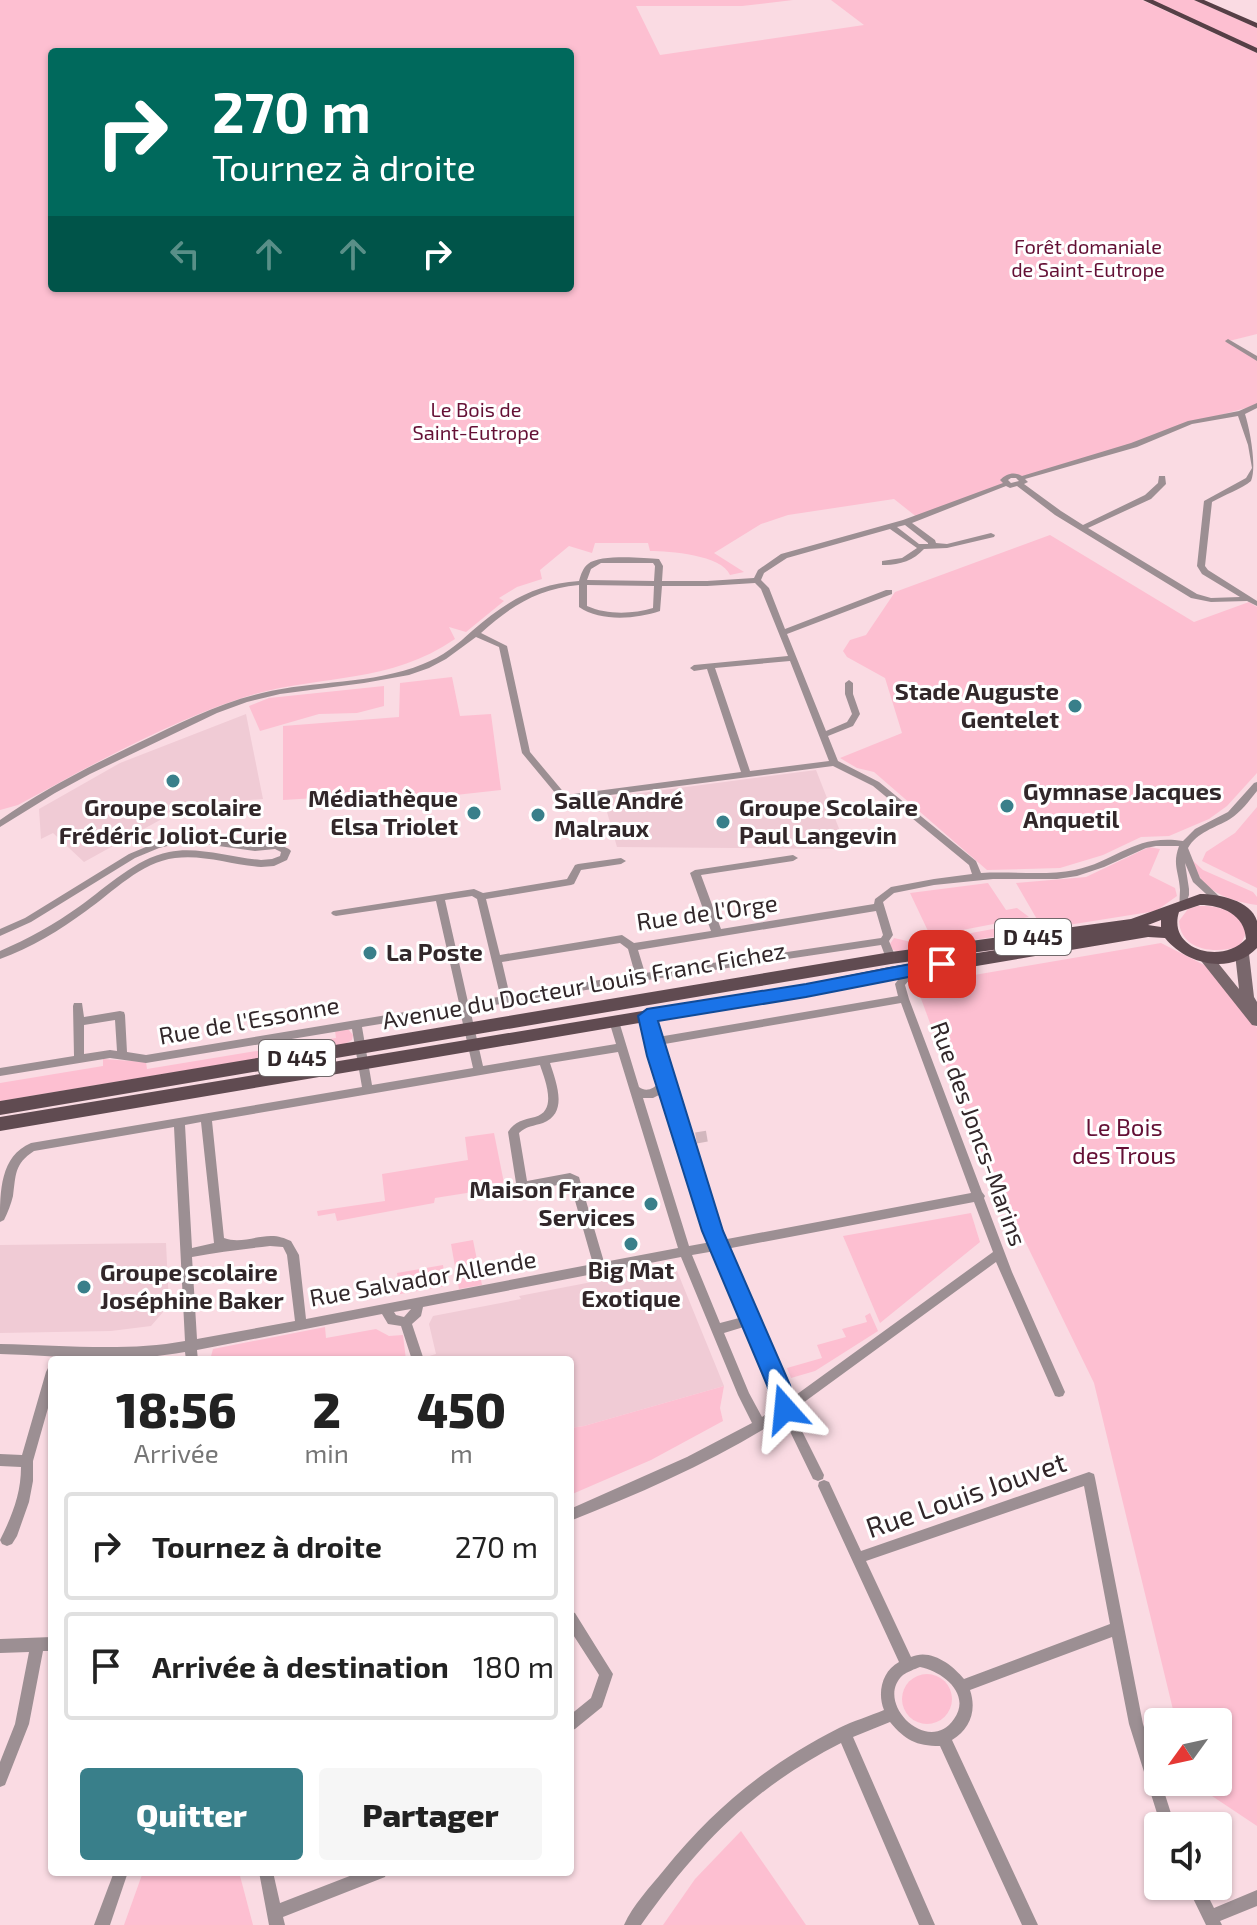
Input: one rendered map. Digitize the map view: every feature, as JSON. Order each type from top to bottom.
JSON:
[{"type":"highway","points":[[1147,0],[1257,51]]},
{"type":"highway","points":[[1198,0],[1257,26]]},
{"type":"main road","points":[[1238,910],[1256,933],[1250,949],[1219,959],[1190,951],[1170,933],[1167,924],[1178,905],[1207,899],[1238,910],[1257,911]]},
{"type":"main road","name":"Avenue du Docteur Louis Franc Fichez","points":[[625,1012],[766,979],[891,958],[1131,925],[1151,921],[1178,905]]},
{"type":"main road","name":"Avenue du Docteur Louis Franc Fichez","points":[[0,1108],[362,1055],[1148,931],[1170,933]]},
{"type":"main road","points":[[1242,954],[1247,997],[1257,1018]]},
{"type":"main road","points":[[1205,957],[1257,1018]]},
{"type":"main road","points":[[625,1012],[721,993],[766,979]]},
{"type":"main road","name":"Avenue du Docteur Louis Franc Fichez","points":[[0,1124],[362,1055]]},
{"type":"street","points":[[1228,341],[1257,359]]},
{"type":"street","points":[[1021,482],[1134,445],[1190,422],[1241,413],[1257,405]]},
{"type":"street","points":[[1241,413],[1256,461],[1253,481],[1208,501],[1201,566],[1205,572],[1255,601]]},
{"type":"street","points":[[757,580],[761,572],[784,556],[892,527],[1006,484],[1005,478],[1009,476],[1083,528],[1194,596],[1211,600],[1255,601]]},
{"type":"street","points":[[1083,528],[1148,497],[1162,484],[1162,478]]},
{"type":"street","points":[[906,522],[933,545]]},
{"type":"street","points":[[892,527],[921,548]]},
{"type":"street","points":[[885,563],[905,558],[921,548],[947,546],[991,535]]},
{"type":"street","points":[[651,560],[659,564],[657,609],[645,613],[591,612],[583,607],[584,583],[584,572],[593,562],[651,560]]},
{"type":"street","points":[[0,824],[74,778],[196,719],[280,692],[405,673],[442,659],[521,596],[553,586],[584,583],[717,584],[757,580]]},
{"type":"street","points":[[757,580],[765,588],[834,763]]},
{"type":"street","points":[[783,633],[889,592]]},
{"type":"street","points":[[474,633],[503,646],[526,753],[564,798],[834,763],[876,784],[923,821],[973,863],[978,878]]},
{"type":"street","points":[[694,668],[793,658]]},
{"type":"street","points":[[710,667],[746,773]]},
{"type":"street","points":[[823,735],[850,724],[856,714],[849,694],[849,683]]},
{"type":"street","points":[[1178,905],[1186,895],[1178,865],[1184,845],[1197,832],[1235,811],[1257,785]]},
{"type":"street","points":[[891,958],[884,941],[888,935],[879,907],[882,894],[906,886],[978,878],[1064,876],[1086,871],[1145,842],[1158,840],[1184,845]]},
{"type":"street","points":[[0,933],[28,920],[132,856],[156,846],[176,841],[255,848],[276,846],[286,851],[284,858],[260,869],[194,852],[165,856],[130,874],[53,928],[0,955]]},
{"type":"street","points":[[1184,845],[1187,862],[1196,880],[1220,902]]},
{"type":"street","points":[[717,933],[695,873],[793,858]]},
{"type":"street","points":[[481,897],[571,882],[578,867],[621,861]]},
{"type":"street","points":[[336,913],[474,892],[481,897],[504,992]]},
{"type":"street","points":[[440,897],[479,1072]]},
{"type":"street","name":"Rue de l'Orge","points":[[496,959],[622,939],[632,947],[879,907]]},
{"type":"street","name":"Rue de l'Essonne","points":[[0,1072],[110,1054],[146,1059],[641,977],[884,941]]},
{"type":"street","points":[[632,947],[641,977]]},
{"type":"street","name":"Rue des Joncs-Marins","points":[[996,956],[908,975],[900,984],[999,1254],[1059,1392]]},
{"type":"street","points":[[654,1042],[904,999]]},
{"type":"street","points":[[78,1006],[79,1059]]},
{"type":"street","points":[[625,1012],[654,1042],[719,1246],[779,1385],[785,1409],[907,1663]]},
{"type":"street","points":[[625,1012],[622,1047],[685,1253],[760,1425]]},
{"type":"street","points":[[79,1022],[120,1015],[122,1056]]},
{"type":"street","points":[[356,1024],[368,1091]]},
{"type":"street","points":[[0,1217],[4,1209],[7,1170],[21,1151],[622,1047]]},
{"type":"street","points":[[522,1186],[513,1132],[522,1123],[547,1119],[555,1103],[544,1059]]},
{"type":"street","points":[[635,1089],[641,1094],[653,1094],[666,1085]]},
{"type":"street","points":[[185,1254],[225,1246],[216,1234],[206,1118]]},
{"type":"street","points":[[179,1122],[192,1356]]},
{"type":"street","points":[[492,1194],[570,1177],[575,1180],[600,1269]]},
{"type":"street","name":"Rue Salvador Allende","points":[[225,1246],[274,1240],[287,1244],[293,1255],[301,1324],[979,1196]]},
{"type":"street","points":[[574,1513],[659,1477],[760,1425],[854,1362],[999,1254]]},
{"type":"street","points":[[406,1322],[417,1312],[417,1304]]},
{"type":"street","points":[[385,1308],[392,1320],[406,1322]]},
{"type":"street","points":[[718,1329],[751,1320]]},
{"type":"street","points":[[406,1322],[417,1356]]},
{"type":"street","points":[[0,1349],[57,1356],[152,1351],[301,1324]]},
{"type":"street","points":[[7,1540],[15,1528],[28,1476],[27,1461],[48,1386]]},
{"type":"street","points":[[0,1460],[27,1461]]},
{"type":"street","name":"Rue Louis Jouvet","points":[[858,1558],[1089,1478],[1118,1628]]},
{"type":"street","points":[[574,1624],[606,1674],[597,1702],[574,1721]]},
{"type":"street","points":[[963,1686],[1118,1628],[1136,1724],[1164,1812]]},
{"type":"street","points":[[0,1646],[44,1644],[22,1724],[0,1780]]},
{"type":"street","points":[[932,1661],[955,1675],[963,1686],[966,1711],[962,1722],[943,1737],[920,1738],[899,1724],[892,1714],[887,1690],[897,1669],[907,1663],[932,1661]]},
{"type":"street","points":[[632,1925],[664,1880],[715,1822],[767,1777],[796,1756],[892,1714]]},
{"type":"street","points":[[844,1733],[927,1925]]},
{"type":"street","points":[[943,1737],[1030,1925]]},
{"type":"street","points":[[102,1925],[120,1876]]},
{"type":"street","points":[[267,1876],[276,1918],[371,1876]]},
{"type":"street","points":[[1202,1900],[1212,1921],[1257,1898]]},
{"type":"shaded area","name":"Groupe scolaire Frédéric Joliot-Curie","points":[[246,714],[263,799],[178,805],[160,820],[84,862],[53,833],[41,839],[39,809],[120,763]]},
{"type":"shaded area","name":"Groupe Scolaire Paul Langevin","points":[[816,770],[847,849],[617,847],[603,798]]},
{"type":"shaded area","name":"Groupe scolaire Joséphine Baker","points":[[166,1243],[169,1305],[151,1326],[111,1331],[0,1333],[0,1245]]},
{"type":"shaded area","points":[[675,1266],[724,1386],[574,1427],[574,1356],[429,1356],[436,1354],[429,1324],[433,1316],[521,1299],[519,1296]]},
{"type":"green space","points":[[0,0],[793,0],[742,6],[636,6],[660,55],[864,25],[831,0],[1142,0],[1257,53],[1257,334],[1229,341],[1257,359],[1257,405],[1022,478],[1009,476],[1006,484],[918,518],[894,499],[788,515],[761,524],[714,553],[744,572],[730,575],[725,568],[706,559],[682,553],[650,551],[648,543],[595,543],[592,553],[569,546],[540,570],[542,579],[517,587],[499,598],[504,601],[466,632],[449,627],[455,639],[429,654],[376,672],[267,691],[210,709],[99,761],[18,805],[0,810]]},
{"type":"green space","points":[[1150,0],[1194,0],[1257,28],[1257,49]]},
{"type":"green space","name":"Stade Auguste Gentelet","points":[[1050,535],[1194,622],[1249,602],[1257,607],[1257,773],[1227,806],[1209,819],[1169,836],[1141,837],[1103,855],[1060,868],[987,870],[874,772],[857,768],[840,758],[902,733],[885,678],[847,657],[843,651],[850,640],[866,635],[895,592]]},
{"type":"green space","points":[[452,677],[460,716],[491,714],[501,790],[401,801],[398,793],[283,800],[283,726],[399,717],[400,683]]},
{"type":"green space","points":[[384,686],[384,706],[357,713],[319,714],[260,731],[249,706],[269,698]]},
{"type":"green space","points":[[1257,807],[1257,888],[1202,861],[1206,852],[1235,833]]},
{"type":"green space","points":[[1149,847],[1160,849],[1149,875],[1175,888],[1177,896],[1156,911],[899,952],[891,949],[894,938],[916,943],[1038,921],[1016,883],[1086,877]]},
{"type":"green space","points":[[1193,861],[1203,870],[1253,892],[1257,905],[1217,893],[1202,880]]},
{"type":"green space","points":[[988,883],[1006,910],[1017,908],[1029,917],[921,938],[928,931],[910,893]]},
{"type":"green space","points":[[1198,906],[1220,908],[1239,919],[1246,933],[1240,946],[1211,950],[1193,945],[1186,939],[1179,921],[1188,909]]},
{"type":"green space","name":"Le Bois des Trous","points":[[1161,943],[1212,969],[1257,1028],[1257,1826],[1212,1796],[1232,1796],[1232,1708],[1173,1708],[1094,1383],[965,1118],[916,985]]},
{"type":"green space","points":[[348,1029],[353,1035],[352,1040],[345,1044],[0,1101],[0,1083],[103,1066],[103,1059],[146,1062],[147,1069],[336,1038],[335,1031]]},
{"type":"green space","points":[[494,1133],[504,1183],[492,1185],[492,1189],[435,1198],[434,1203],[337,1221],[335,1213],[318,1216],[317,1211],[385,1201],[382,1174],[468,1160],[465,1137]]},
{"type":"green space","points":[[971,1213],[980,1242],[880,1323],[843,1236]]},
{"type":"green space","points":[[473,1240],[482,1285],[459,1289],[451,1244]]},
{"type":"green space","points":[[443,1265],[446,1286],[400,1294],[397,1273]]},
{"type":"green space","points":[[870,1313],[878,1331],[815,1371],[791,1378],[787,1368],[822,1358],[817,1345],[846,1337],[842,1329],[867,1322],[865,1316]]},
{"type":"green space","points":[[325,1327],[326,1338],[376,1329],[389,1336],[403,1335],[406,1356],[211,1356],[213,1349]]},
{"type":"green space","points":[[724,1386],[720,1408],[723,1421],[651,1460],[574,1493],[574,1427]]},
{"type":"green space","points":[[927,1674],[944,1682],[952,1699],[944,1716],[927,1724],[910,1716],[902,1699],[910,1682]]},
{"type":"green space","points":[[741,1831],[806,1925],[663,1925],[695,1879]]},
{"type":"green space","points":[[142,1876],[240,1876],[253,1925],[124,1925]]},
{"type":"tunnel","points":[[696,1138],[708,1136]]},
{"type":"place","name":"Stade Auguste Gentelet","points":[[1075,706]]},
{"type":"place","name":"Groupe scolaire Frédéric Joliot-Curie","points":[[173,781]]},
{"type":"place","name":"Gymnase Jacques Anquetil","points":[[1007,806]]},
{"type":"place","name":"Médiathèque Elsa Triolet","points":[[474,813]]},
{"type":"place","name":"Salle André Malraux","points":[[538,815]]},
{"type":"place","name":"Groupe Scolaire Paul Langevin","points":[[723,822]]},
{"type":"place","name":"La Poste","points":[[370,953]]},
{"type":"place","name":"Maison France Services","points":[[651,1204]]},
{"type":"place","name":"Big Mat Exotique","points":[[631,1244]]},
{"type":"place","name":"Groupe scolaire Joséphine Baker","points":[[84,1287]]},
{"type":"route","points":[[785,1409],[779,1385],[712,1231],[647,1016],[942,964]]},
{"type":"park label","name":"Forêt domaniale de Saint-Eutrope","points":[[1088,258]]},
{"type":"park label","name":"Le Bois de Saint-Eutrope","points":[[476,422]]}]
